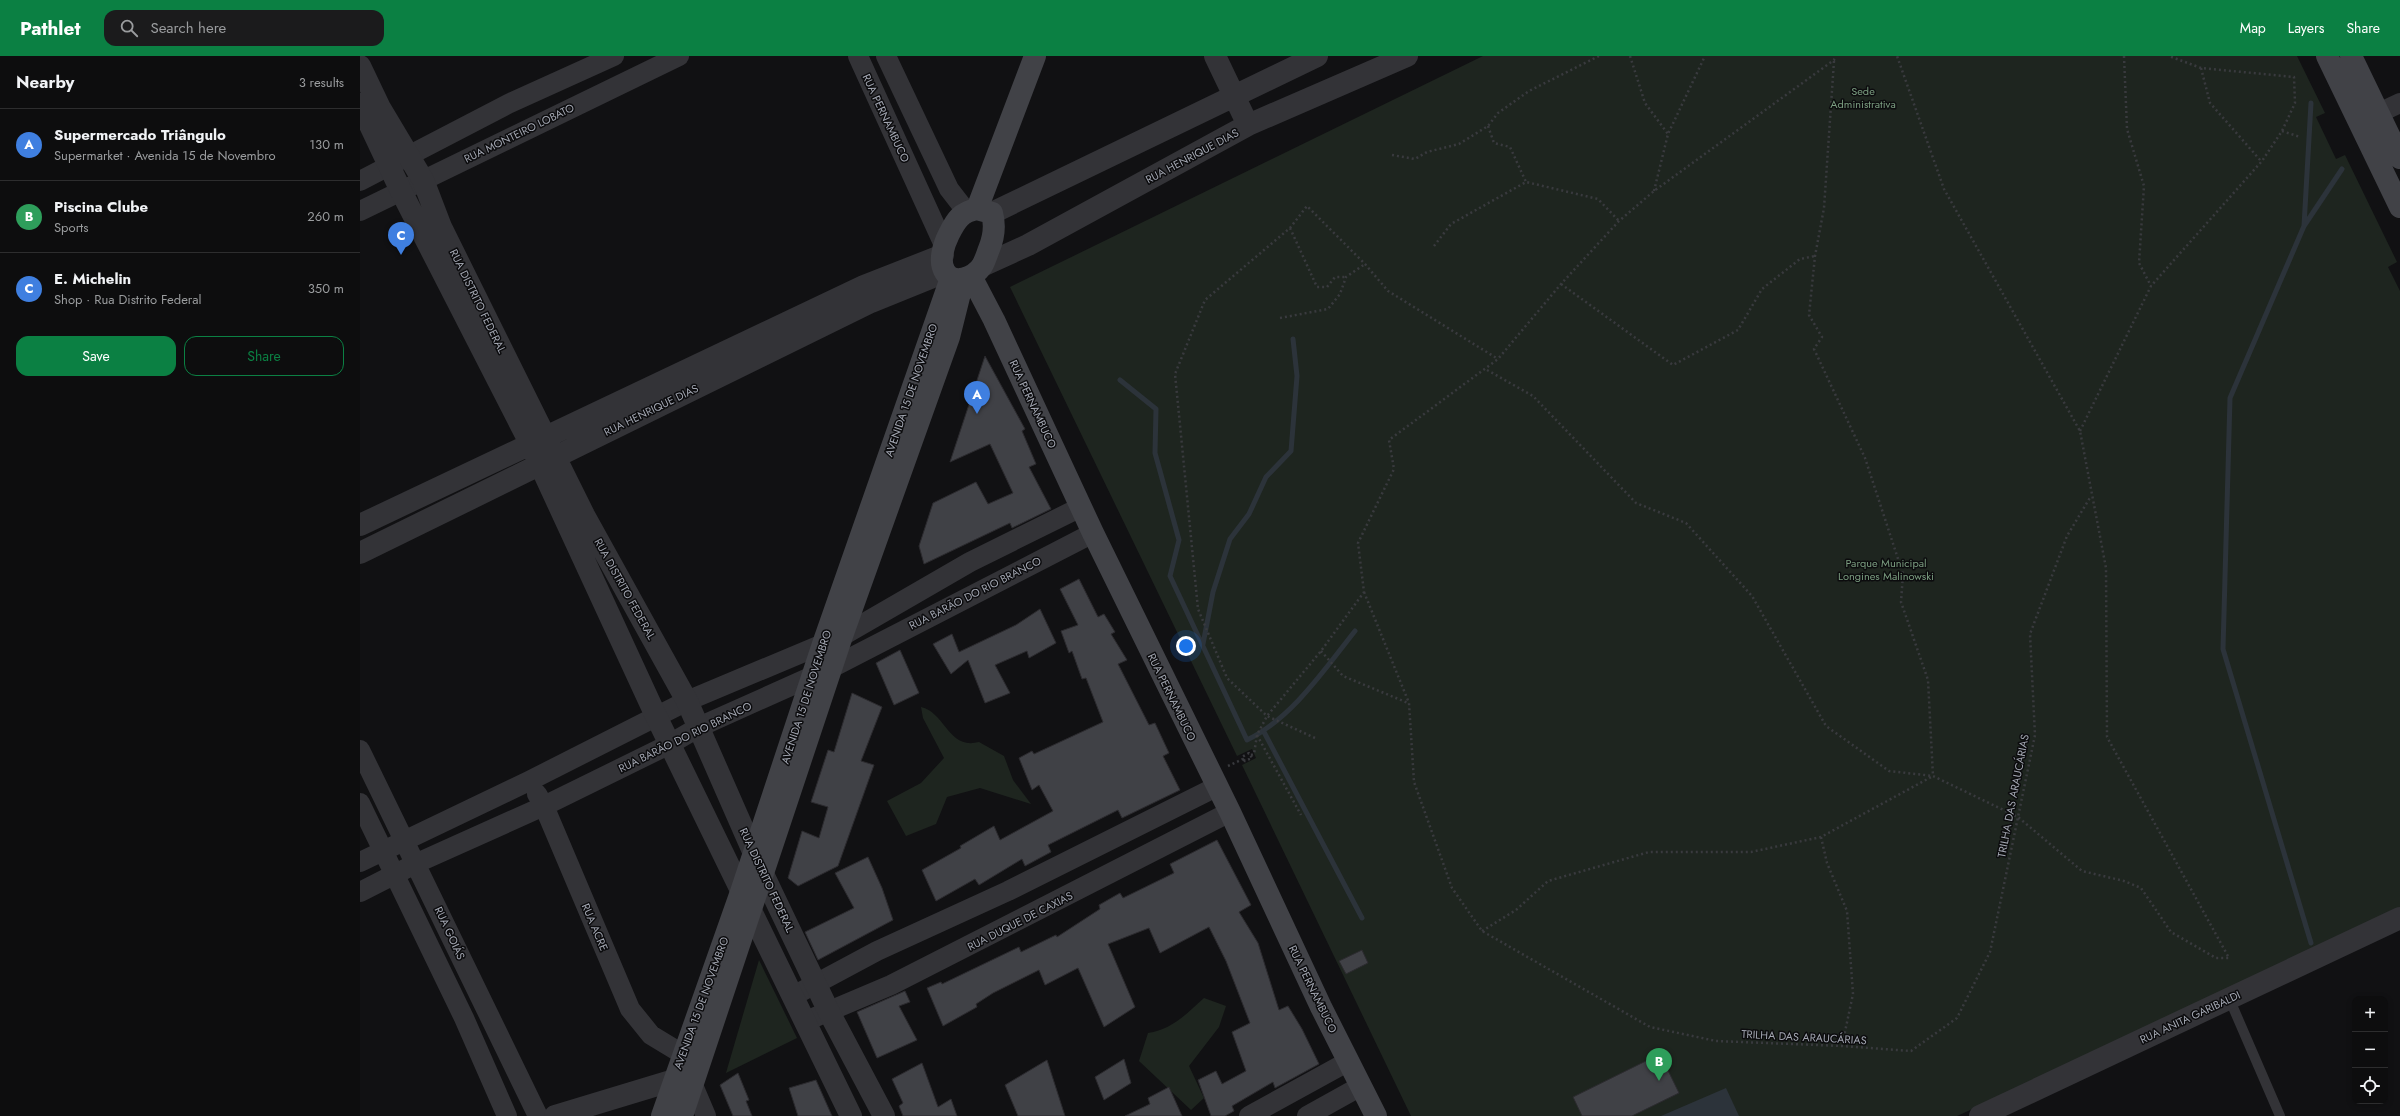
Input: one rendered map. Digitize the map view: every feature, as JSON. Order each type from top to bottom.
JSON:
[{"type":"main road","name":"AVENIDA 15 DE NOVEMBRO","points":[[979,211],[1035,56]]},
{"type":"main road","points":[[2327,56],[2369,118],[2400,158]]},
{"type":"main road","points":[[2351,56],[2369,118],[2400,207]]},
{"type":"main road","name":"AVENIDA 15 DE NOVEMBRO","points":[[957,267],[992,237],[995,222],[979,211]]},
{"type":"main road","name":"AVENIDA 15 DE NOVEMBRO","points":[[682,1116],[684,1055],[741,892],[753,851],[813,676],[832,640],[957,267],[957,219],[979,211]]},
{"type":"main road","name":"RUA PERNAMBUCO","points":[[957,267],[1081,508],[1216,787],[1230,812],[1320,1007],[1376,1116]]},
{"type":"main road","name":"AVENIDA 15 DE NOVEMBRO","points":[[662,1116],[683,1081],[751,912],[833,667],[832,640]]},
{"type":"street","points":[[360,181],[410,157],[508,104],[614,56]]},
{"type":"street","name":"RUA MONTEIRO LOBATO","points":[[360,211],[679,56]]},
{"type":"street","name":"RUA PERNAMBUCO","points":[[858,56],[957,267]]},
{"type":"street","points":[[886,56],[949,189],[979,211],[1234,96],[1317,56]]},
{"type":"street","points":[[1215,56],[1248,125]]},
{"type":"street","name":"RUA HENRIQUE DIAS","points":[[360,553],[871,302],[957,267],[1028,245],[1248,125],[1407,56]]},
{"type":"street","name":"RUA DISTRITO FEDERAL","points":[[360,66],[380,108],[423,180],[441,227],[537,440]]},
{"type":"street","name":"RUA DISTRITO FEDERAL","points":[[360,104],[401,191],[548,461],[656,716],[851,1116]]},
{"type":"street","points":[[2369,118],[2400,104]]},
{"type":"street","name":"RUA HENRIQUE DIAS","points":[[360,525],[398,509],[537,440],[864,286],[957,267]]},
{"type":"street","name":"RUA DISTRITO FEDERAL","points":[[548,461],[584,515],[687,701],[763,874],[829,1012],[884,1116]]},
{"type":"street","points":[[360,862],[529,781],[687,701],[832,640],[970,562],[1081,508]]},
{"type":"street","points":[[398,509],[409,529]]},
{"type":"street","name":"RUA BARÃO DO RIO BRANCO","points":[[360,892],[417,863],[544,806],[670,744],[699,727],[833,667],[1093,534]]},
{"type":"street","points":[[970,562],[985,588]]},
{"type":"street","name":"RUA GOIÁS","points":[[360,750],[417,863],[485,1008],[538,1116]]},
{"type":"street","name":"RUA ACRE","points":[[529,781],[544,806],[630,1009],[651,1035],[684,1055]]},
{"type":"street","points":[[793,996],[877,951],[1008,891],[1216,787]]},
{"type":"street","points":[[360,803],[382,852],[395,874],[464,1018],[507,1116]]},
{"type":"street","name":"RUA DUQUE DE CAXIAS","points":[[806,1021],[891,985],[1023,920],[1230,812]]},
{"type":"street","points":[[1008,891],[1023,920]]},
{"type":"street","name":"RUA ANITA GARIBALDI","points":[[1980,1116],[2400,918]]},
{"type":"street","points":[[464,1018],[485,1008]]},
{"type":"street","points":[[1249,1116],[1349,1061]]},
{"type":"street","points":[[555,1116],[683,1081],[706,1116]]},
{"type":"street","points":[[1307,1116],[1361,1086]]},
{"type":"lane","points":[[2229,998],[2280,1116]]},
{"type":"path","points":[[1392,155],[1415,159],[1427,152],[1459,144],[1488,126],[1498,113],[1529,91],[1600,56]]},
{"type":"path","points":[[1630,56],[1645,103],[1668,134]]},
{"type":"path","points":[[1654,191],[1668,134],[1705,56]]},
{"type":"path","points":[[1835,56],[1824,208],[1814,256],[1809,315],[1822,337],[1814,349],[1865,458],[1903,574],[1901,602],[1928,680],[1933,776]]},
{"type":"path","points":[[1834,60],[1654,191],[1619,221],[1561,284],[1487,370],[1534,396],[1636,503],[1686,523],[1752,596],[1826,726],[1889,771],[1933,776],[2018,817],[2082,871],[2124,881],[2141,888],[2171,932],[2216,958],[2229,958],[2107,737],[2106,568],[2080,431],[1944,189],[1897,56]]},
{"type":"path","points":[[2124,56],[2128,129],[2144,186],[2139,263],[2151,286]]},
{"type":"path","points":[[2080,431],[2151,286],[2262,161],[2282,131],[2295,103],[2294,77],[2201,68],[2169,56]]},
{"type":"path","points":[[2201,68],[2210,103],[2262,161]]},
{"type":"path","points":[[1488,126],[1494,143],[1510,147],[1526,182]]},
{"type":"path","points":[[2282,131],[2300,137]]},
{"type":"path","points":[[1434,246],[1451,224],[1526,182],[1598,199],[1619,221]]},
{"type":"path","points":[[1315,738],[1267,716],[1227,678],[1198,609],[1175,374],[1205,300],[1290,228],[1307,206],[1365,264],[1388,291],[1498,359]]},
{"type":"path","points":[[1290,228],[1316,287],[1327,287],[1335,277],[1346,277],[1365,264]]},
{"type":"path","points":[[1561,284],[1673,365],[1738,330],[1762,288],[1800,259],[1814,256]]},
{"type":"path","points":[[1280,318],[1328,309],[1340,294],[1346,277]]},
{"type":"path","name":"TRILHA DAS ARAUCÁRIAS","points":[[1487,370],[1389,440],[1394,469],[1358,543],[1364,592],[1409,703],[1414,782],[1452,888],[1482,931],[1650,1027],[1716,1041],[1842,1046],[1911,1051],[1956,1018],[1990,952],[2035,735],[2030,634],[2067,536],[2092,496]]},
{"type":"path","points":[[1250,755],[1254,754],[1257,735],[1267,716],[1321,651],[1364,592]]},
{"type":"path","points":[[1321,651],[1344,676],[1409,703]]},
{"type":"path","points":[[1257,735],[1301,815]]},
{"type":"path","points":[[1482,931],[1516,910],[1548,881],[1649,852],[1751,852],[1821,837],[1933,776]]},
{"type":"path","points":[[1821,837],[1827,863],[1847,911],[1853,994],[1842,1046]]},
{"type":"green space","name":"Parque Municipal Longines Malinowski","points":[[1483,56],[2297,56],[2325,113],[2316,117],[2336,159],[2345,155],[2397,262],[2388,267],[2400,291],[2400,911],[2261,979],[1957,1116],[1411,1116],[1242,765],[1256,758],[1252,749],[1237,756],[1010,287]]},
{"type":"green space","points":[[921,707],[936,716],[960,741],[969,743],[979,742],[1004,756],[1013,780],[1031,804],[980,788],[947,797],[936,824],[906,836],[887,801],[921,783],[944,758],[923,718]]},
{"type":"green space","points":[[759,960],[797,1038],[726,1073]]},
{"type":"green space","points":[[1204,998],[1226,1006],[1219,1027],[1189,1066],[1204,1098],[1191,1110],[1139,1061],[1148,1033],[1165,1028],[1179,1020]]},
{"type":"shaded area","points":[[1726,1088],[1739,1116],[1661,1116]]},
{"type":"building","points":[[985,356],[1025,429],[1022,431],[1036,464],[1029,467],[1051,509],[1012,528],[1010,523],[924,564],[919,546],[933,503],[976,482],[988,504],[1013,493],[990,444],[950,462]]},
{"type":"building","points":[[1079,579],[1098,617],[1104,614],[1115,632],[1111,634],[1127,660],[1118,664],[1149,725],[1155,723],[1169,753],[1163,756],[1180,790],[1122,818],[1118,810],[1048,845],[1051,852],[1025,866],[1022,859],[979,885],[975,879],[936,901],[922,870],[961,848],[960,846],[994,826],[1000,840],[1053,811],[1039,785],[1032,790],[1019,758],[1032,751],[1034,754],[1103,722],[1086,678],[1082,679],[1072,651],[1069,653],[1061,631],[1078,625],[1060,589]]},
{"type":"building","points":[[1040,609],[1056,643],[1029,658],[1027,651],[995,665],[1010,693],[985,703],[968,660],[951,674],[933,644],[952,634],[959,652],[1016,625]]},
{"type":"building","points":[[900,650],[919,693],[894,705],[876,663]]},
{"type":"building","points":[[852,693],[882,707],[861,761],[874,765],[838,866],[798,886],[788,878],[802,831],[819,838],[828,807],[811,802],[828,750],[834,752]]},
{"type":"building","points":[[1217,840],[1251,905],[1239,912],[1258,943],[1279,1010],[1288,1006],[1302,1029],[1319,1064],[1275,1088],[1273,1082],[1232,1106],[1234,1111],[1225,1116],[1211,1116],[1198,1080],[1216,1071],[1222,1084],[1246,1071],[1232,1032],[1250,1023],[1226,961],[1209,927],[1160,953],[1149,928],[1108,944],[1135,1007],[1104,1027],[1078,968],[1045,985],[1039,970],[993,993],[976,1004],[977,1007],[943,1026],[927,988],[941,982],[942,984],[1019,947],[1021,952],[1056,935],[1057,937],[1100,909],[1099,905],[1120,893],[1123,898],[1174,873],[1170,864]]},
{"type":"building","points":[[868,857],[882,888],[893,920],[818,960],[805,932],[854,908],[835,873]]},
{"type":"building","points":[[1362,950],[1368,963],[1346,974],[1339,961]]},
{"type":"building","points":[[905,991],[910,1002],[899,1006],[917,1040],[877,1058],[857,1012]]},
{"type":"building","points":[[1660,1054],[1679,1093],[1632,1116],[1582,1116],[1573,1097]]},
{"type":"building","points":[[1124,1059],[1131,1083],[1104,1100],[1095,1077]]},
{"type":"building","points":[[1047,1060],[1065,1116],[1018,1116],[1005,1085]]},
{"type":"building","points":[[922,1063],[938,1107],[951,1099],[957,1116],[903,1116],[899,1106],[903,1103],[892,1079]]},
{"type":"building","points":[[738,1073],[749,1100],[746,1101],[752,1116],[733,1116],[720,1085]]},
{"type":"building","points":[[816,1080],[832,1116],[798,1116],[789,1088]]},
{"type":"building","points":[[1169,1087],[1182,1116],[1125,1116],[1150,1104],[1148,1098]]},
{"type":"waterway","points":[[2311,103],[2304,226],[2230,398],[2223,649],[2311,943]]},
{"type":"waterway","points":[[2304,226],[2342,169]]},
{"type":"waterway","points":[[1203,644],[1213,592],[1230,539],[1249,514],[1266,477],[1291,451],[1297,376],[1293,339]]},
{"type":"waterway","points":[[1120,380],[1156,409],[1155,453],[1179,540],[1170,576],[1247,740],[1263,731],[1293,706],[1319,677],[1355,631]]},
{"type":"waterway","points":[[1264,732],[1362,918]]},
{"type":"place","name":"E. Michelin","points":[[401,255]]},
{"type":"place","name":"Supermercado Triângulo","points":[[977,414]]},
{"type":"place","name":"Piscina Clube","points":[[1659,1081]]},
{"type":"park label","name":"Sede Administrativa","points":[[1863,97]]}]
